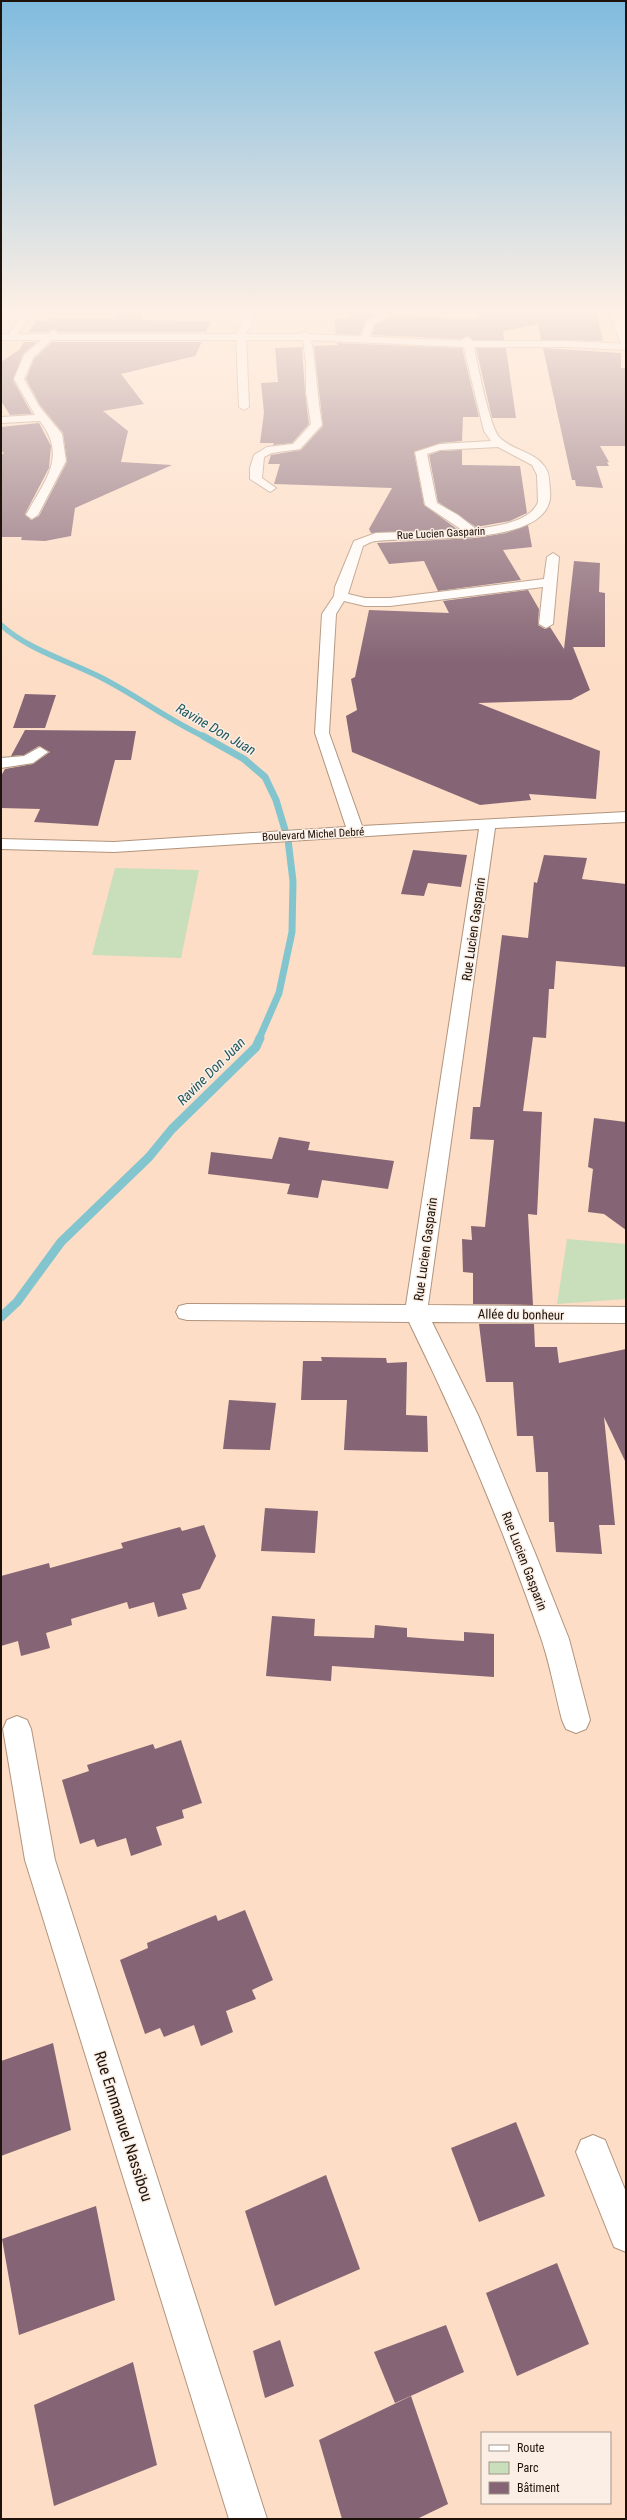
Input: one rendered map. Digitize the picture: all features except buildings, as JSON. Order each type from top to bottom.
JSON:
[{"type":"street","points":[[32,515],[60,461],[56,434],[51,428]]},
{"type":"street","points":[[270,488],[256,479],[257,458],[266,450],[296,447],[315,428]]},
{"type":"street","points":[[473,533],[454,518],[431,505],[421,452],[440,447],[498,444],[489,428]]},
{"type":"street","name":"Rue Lucien Gasparin","points":[[356,832],[322,733],[329,614],[341,596],[342,587],[360,542],[376,537],[473,533],[508,528],[524,522],[535,515],[545,499],[542,471],[537,463],[498,444]]},
{"type":"street","points":[[546,624],[553,557]]},
{"type":"street","points":[[341,596],[365,602],[390,602],[550,582]]},
{"type":"street","points":[[1,763],[28,760],[40,752]]},
{"type":"street","name":"Boulevard Michel Debré","points":[[1,844],[114,847],[299,834],[626,817]]},
{"type":"street","name":"Rue Lucien Gasparin","points":[[488,823],[416,1313],[466,1416],[524,1558],[555,1640],[576,1720]]},
{"type":"street","name":"Allée du bonheur","points":[[187,1312],[626,1315]]},
{"type":"street","name":"Rue Emmanuel Nassibou","points":[[17,1729],[40,1860],[248,2519]]},
{"type":"street","points":[[593,2152],[626,2235]]},
{"type":"green space","points":[[115,868],[199,870],[181,958],[92,955]]},
{"type":"green space","points":[[567,1239],[626,1244],[626,1299],[557,1304]]},
{"type":"waterway","name":"Ravine Don Juan","points":[[1,625],[12,634],[36,648],[100,677],[203,736]]},
{"type":"waterway","name":"Ravine Don Juan","points":[[203,736],[244,759],[265,777],[276,800],[288,840],[293,881],[292,932],[279,993],[259,1039]]},
{"type":"waterway","name":"Ravine Don Juan","points":[[1,1317],[17,1302],[61,1242],[149,1157],[172,1129],[256,1047],[260,1038]]}]
